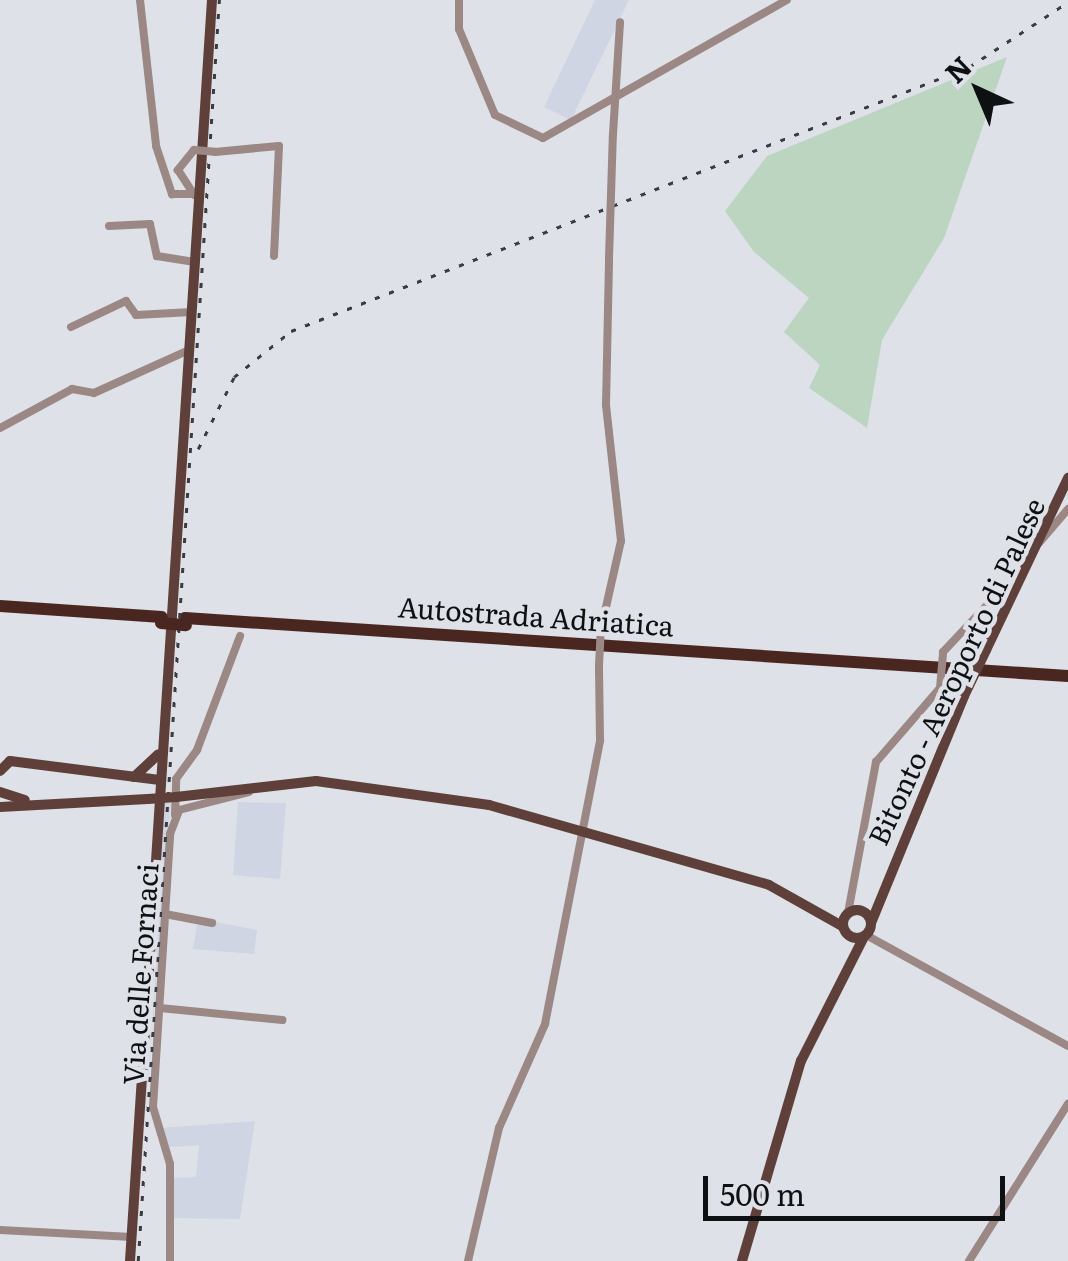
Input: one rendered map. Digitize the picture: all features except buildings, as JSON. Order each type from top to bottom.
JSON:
[{"type":"highway","name":"Autostrada Adriatica","points":[[0,610],[1068,680]]},
{"type":"main road","points":[[130,1261],[195,262],[189,189],[201,172],[212,0]]},
{"type":"main road","name":"Bitonto - Aeroporto di Palese","points":[[882,882],[964,696],[1068,478]]},
{"type":"main road","points":[[141,778],[162,744]]},
{"type":"main road","points":[[0,770],[10,760],[160,780]]},
{"type":"main road","points":[[141,778],[158,810]]},
{"type":"main road","points":[[0,807],[176,798],[295,780],[424,793],[583,827],[769,886],[829,914],[850,919],[870,932]]},
{"type":"main road","points":[[0,792],[50,804]]},
{"type":"main road","points":[[849,955],[850,919],[882,882]]},
{"type":"main road","points":[[742,1261],[801,1061],[849,955],[870,932],[882,882]]},
{"type":"main road","points":[[850,919],[870,932]]},
{"type":"street","points":[[140,0],[156,146],[172,194],[189,189],[179,164],[194,150],[216,152],[279,146],[274,256]]},
{"type":"street","points":[[459,0],[459,29],[482,87],[514,130],[557,135],[786,0]]},
{"type":"street","points":[[468,1261],[499,1128],[541,1042],[600,740],[601,630],[621,541],[606,405],[620,22]]},
{"type":"street","points":[[109,226],[150,224],[157,256],[195,262]]},
{"type":"street","points":[[71,327],[126,300],[136,315],[192,312]]},
{"type":"street","points":[[0,428],[72,389],[94,393],[189,350]]},
{"type":"street","points":[[1039,544],[1068,509]]},
{"type":"street","points":[[850,919],[876,762],[940,688],[942,652],[1004,587]]},
{"type":"street","name":"Via delle Fornaci","points":[[170,1261],[169,1158],[152,1117],[176,779],[197,750],[240,636]]},
{"type":"street","points":[[175,815],[295,780]]},
{"type":"street","points":[[165,914],[212,923]]},
{"type":"street","points":[[870,932],[1068,1046]]},
{"type":"street","points":[[160,1008],[282,1020]]},
{"type":"street","points":[[969,1261],[1068,1104]]},
{"type":"street","points":[[0,1230],[132,1237]]},
{"type":"shaded area","points":[[595,0],[629,0],[571,120],[544,107]]},
{"type":"shaded area","points":[[163,802],[171,802],[133,1261]]},
{"type":"shaded area","points":[[238,802],[286,803],[280,879],[233,875]]},
{"type":"shaded area","points":[[198,919],[257,930],[254,954],[193,949]]},
{"type":"shaded area","points":[[255,1121],[240,1219],[173,1218],[172,1178],[196,1177],[199,1145],[170,1147],[160,1128]]},
{"type":"green space","points":[[1007,57],[944,238],[882,340],[867,428],[809,388],[820,365],[784,332],[809,298],[754,252],[725,211],[767,156]]},
{"type":"railway","points":[[138,1261],[219,0]]},
{"type":"railway","points":[[198,449],[234,377],[291,331],[969,67],[1068,2]]}]
